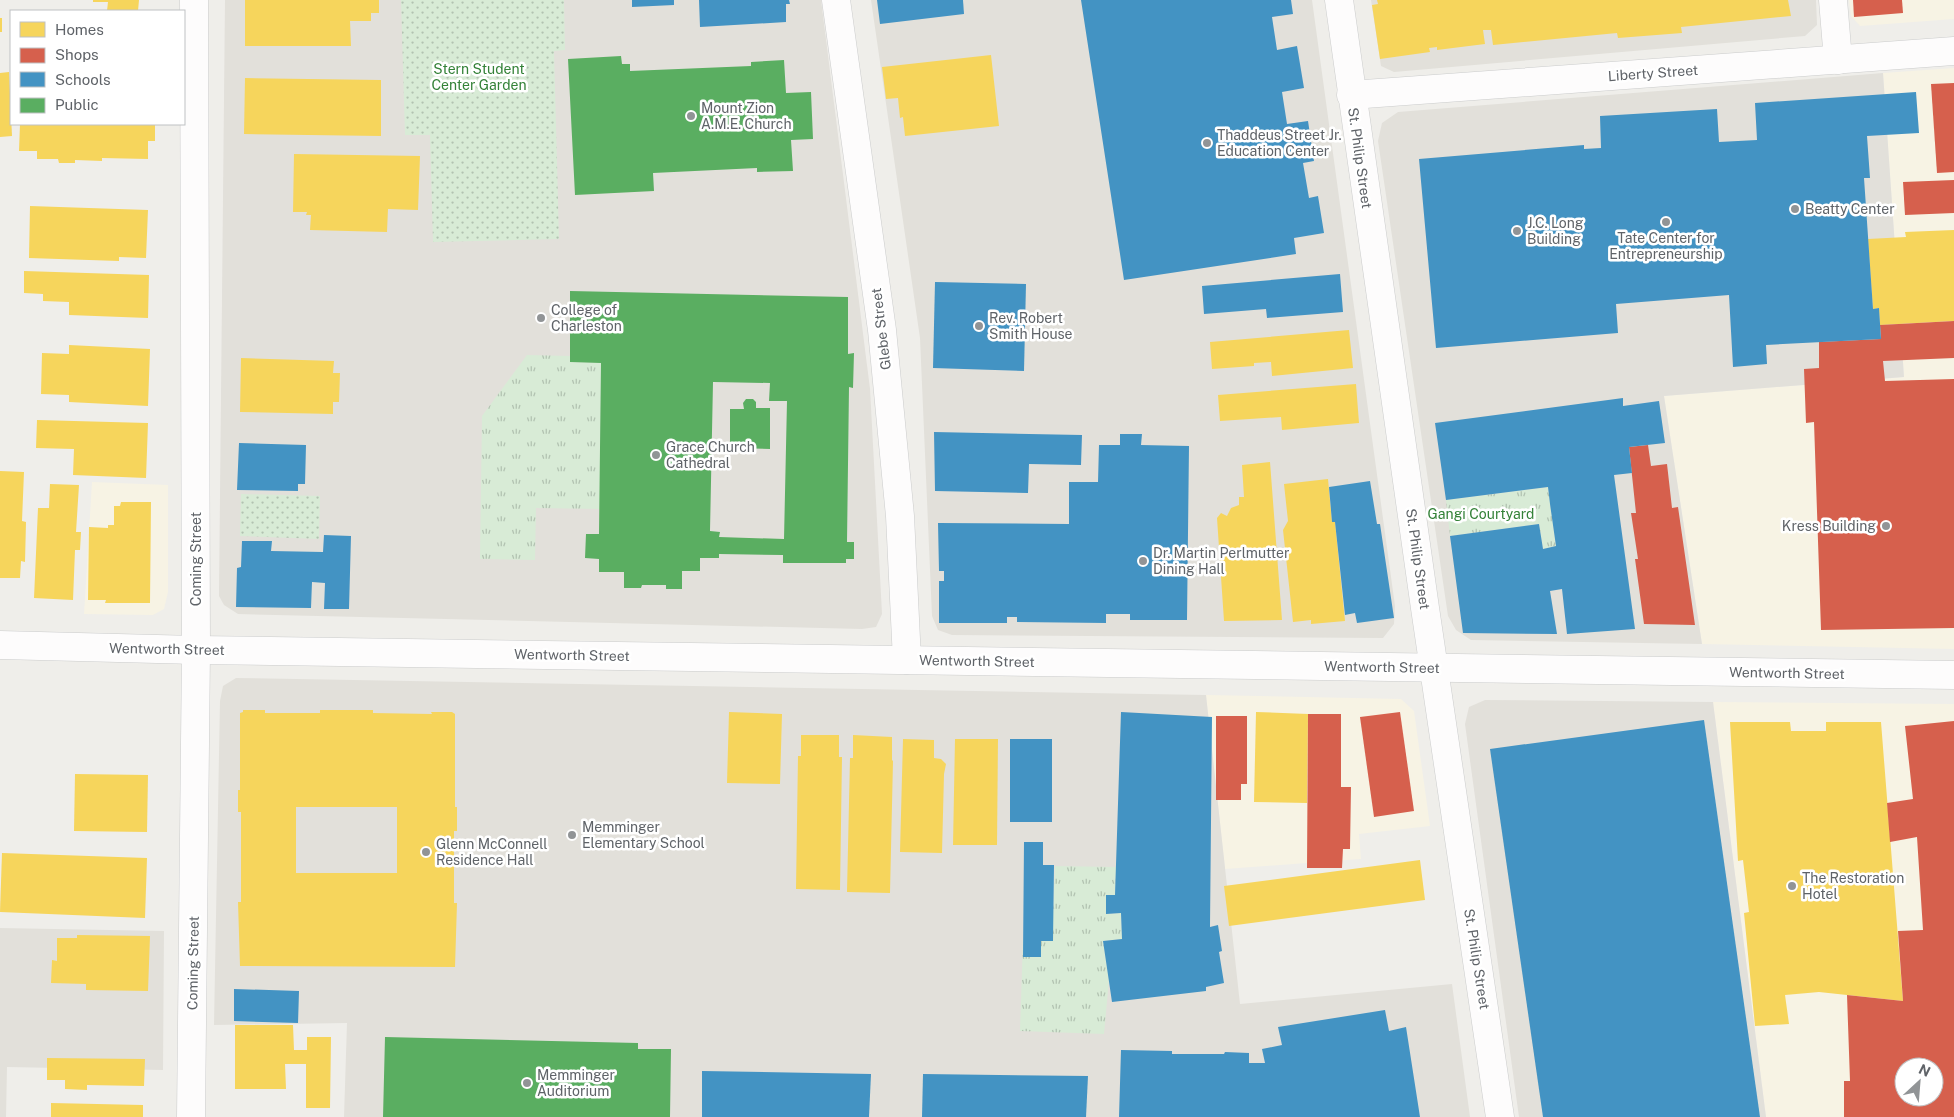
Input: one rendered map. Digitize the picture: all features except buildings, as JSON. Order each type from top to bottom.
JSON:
[{"type":"street","name":"Coming Street","points":[[191,1117],[196,650],[194,0]]},
{"type":"street","name":"Glebe Street","points":[[836,0],[882,330],[900,516],[907,660]]},
{"type":"street","name":"St. Philip Street","points":[[1339,0],[1433,668],[1500,1117]]},
{"type":"street","points":[[1833,0],[1838,60]]},
{"type":"street","name":"Liberty Street","points":[[1351,96],[1954,52]]},
{"type":"street","name":"Wentworth Street","points":[[0,645],[196,650],[1954,675]]},
{"type":"shaded area","name":"College of Charleston","points":[[225,0],[821,0],[870,389],[882,614],[876,627],[862,629],[238,614],[224,605],[219,596]]},
{"type":"shaded area","points":[[871,0],[1312,0],[1395,606],[1394,624],[1383,638],[952,635],[938,630],[932,616],[920,338]]},
{"type":"shaded area","points":[[1371,0],[1816,0],[1817,25],[1805,36],[1394,72],[1381,66]]},
{"type":"shaded area","points":[[1849,0],[1954,0],[1954,19],[1860,26],[1851,16]]},
{"type":"shaded area","points":[[1954,68],[1954,649],[1702,644],[1664,396],[1904,377],[1883,73]]},
{"type":"shaded area","points":[[1883,73],[1904,377],[1664,396],[1702,644],[1471,640],[1456,630],[1448,616],[1378,141],[1382,123],[1398,112]]},
{"type":"shaded area","points":[[92,482],[168,485],[168,592],[164,609],[153,615],[84,614]]},
{"type":"shaded area","points":[[236,678],[1206,695],[1240,1004],[1452,984],[1470,1117],[344,1117],[347,1023],[214,1025],[220,701],[223,686]]},
{"type":"shaded area","points":[[1206,695],[1401,699],[1414,711],[1430,826],[1359,834],[1361,859],[1225,869]]},
{"type":"shaded area","points":[[1485,700],[1713,702],[1766,1117],[1519,1117],[1465,724],[1469,707]]},
{"type":"shaded area","points":[[1713,702],[1954,704],[1954,1117],[1766,1117]]},
{"type":"shaded area","points":[[0,928],[164,931],[163,1070],[7,1067],[6,1117],[0,1117]]},
{"type":"green space","name":"Stern Student Center Garden","points":[[401,0],[564,0],[565,50],[554,51],[559,239],[433,242],[430,135],[405,135]]},
{"type":"green space","points":[[527,355],[570,356],[570,362],[601,363],[600,509],[536,508],[535,560],[480,559],[482,416]]},
{"type":"green space","name":"Gangi Courtyard","points":[[1548,487],[1556,546],[1543,549],[1539,524],[1450,536],[1446,500]]},
{"type":"green space","points":[[241,494],[320,496],[319,539],[240,536]]},
{"type":"green space","points":[[1055,866],[1116,867],[1115,895],[1106,895],[1106,914],[1121,913],[1122,939],[1103,941],[1109,980],[1104,1034],[1020,1031],[1023,939],[1052,940]]},
{"type":"place","name":"Mount Zion A.M.E. Church","points":[[691,116]]},
{"type":"place","name":"Thaddeus Street Jr. Education Center","points":[[1207,143]]},
{"type":"place","name":"Beatty Center","points":[[1795,209]]},
{"type":"place","name":"Tate Center for Entrepreneurship","points":[[1666,222]]},
{"type":"place","name":"J.C. Long Building","points":[[1517,231]]},
{"type":"place","name":"College of Charleston","points":[[541,318]]},
{"type":"place","name":"Rev. Robert Smith House","points":[[979,326]]},
{"type":"place","name":"Grace Church Cathedral","points":[[656,455]]},
{"type":"place","name":"Kress Building","points":[[1886,526]]},
{"type":"place","name":"Dr. Martin Perlmutter Dining Hall","points":[[1143,561]]},
{"type":"place","name":"Memminger Elementary School","points":[[572,835]]},
{"type":"place","name":"Glenn McConnell Residence Hall","points":[[426,852]]},
{"type":"place","name":"The Restoration Hotel","points":[[1792,886]]},
{"type":"place","name":"Memminger Auditorium","points":[[527,1083]]}]
